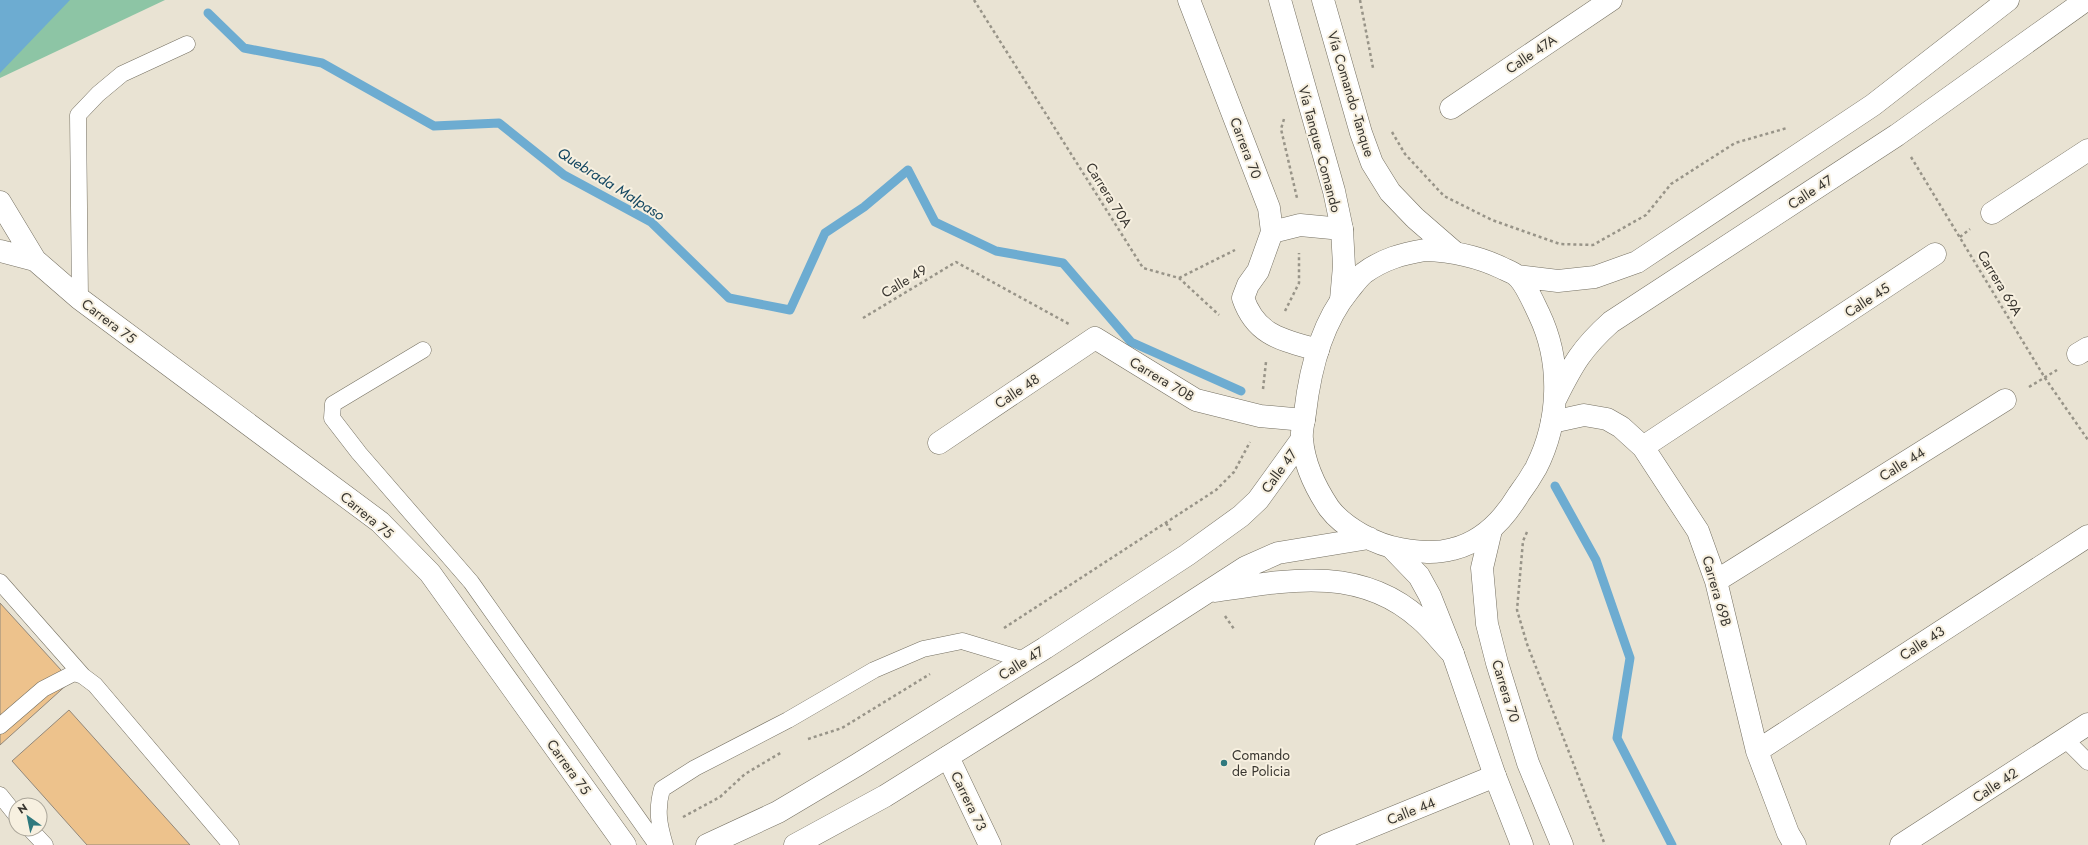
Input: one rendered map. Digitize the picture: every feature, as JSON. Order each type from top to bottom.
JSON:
[{"type":"street","name":"Carrera 70","points":[[1189,0],[1269,208],[1272,232]]},
{"type":"street","name":"Vía Tanque- Comando","points":[[1280,0],[1334,191],[1342,229],[1344,266],[1341,300]]},
{"type":"street","name":"Vía Comando -Tanque","points":[[1323,0],[1361,134],[1372,163],[1390,192],[1415,218],[1453,251]]},
{"type":"street","name":"Calle 47A","points":[[1451,108],[1611,0]]},
{"type":"street","points":[[1517,276],[1532,299],[1551,344],[1555,368],[1553,412],[1536,468],[1513,504],[1490,530],[1475,540],[1454,549],[1426,554],[1392,548],[1351,528],[1334,515],[1321,496],[1309,474],[1303,429],[1308,386],[1318,350],[1331,317],[1341,300],[1362,275],[1377,265],[1401,254],[1425,250],[1453,251],[1485,260],[1517,276],[1558,281],[1595,277],[1637,262],[1873,105],[2008,0]]},
{"type":"street","name":"Calle 47","points":[[1553,412],[1574,363],[1589,342],[1611,322],[1898,135],[2086,0]]},
{"type":"street","points":[[1992,213],[2088,150]]},
{"type":"street","name":"Carrera 75","points":[[0,202],[35,260],[80,299],[380,522],[430,573],[625,845]]},
{"type":"street","points":[[1318,350],[1274,337],[1257,324],[1247,310],[1243,298],[1248,285],[1258,271],[1272,232],[1300,225],[1342,229]]},
{"type":"street","name":"Carrera 75","points":[[0,251],[35,260]]},
{"type":"street","name":"Calle 45","points":[[1644,447],[1935,254]]},
{"type":"street","name":"Carrera 70B","points":[[1095,338],[1196,400],[1260,416],[1303,429]]},
{"type":"street","name":"Calle 48","points":[[939,444],[1095,338]]},
{"type":"street","name":"Calle 44","points":[[1716,581],[2005,400]]},
{"type":"street","name":"Carrera 69B","points":[[1553,412],[1595,416],[1607,419],[1621,427],[1644,447],[1698,531],[1716,581],[1757,751],[1788,833],[1795,845]]},
{"type":"street","name":"Calle 47","points":[[707,845],[778,812],[857,765],[1025,660],[1180,559],[1241,516],[1258,500],[1303,429]]},
{"type":"street","name":"Carrera 70","points":[[1490,530],[1482,568],[1487,624],[1497,664],[1528,763],[1562,845]]},
{"type":"street","name":"Calle 43","points":[[1757,751],[2088,536]]},
{"type":"street","points":[[802,843],[885,796],[948,757],[1246,567],[1278,553],[1306,547],[1369,538]]},
{"type":"street","points":[[1392,548],[1419,576],[1430,596],[1453,654],[1495,776],[1522,845]]},
{"type":"street","points":[[1210,591],[1308,579],[1343,581],[1384,594],[1420,618],[1453,654]]},
{"type":"street","name":"Calle 42","points":[[1902,845],[2088,724]]},
{"type":"street","name":"Carrera 73","points":[[948,757],[990,845]]},
{"type":"street","name":"Calle 44","points":[[1326,845],[1495,776]]},
{"type":"lane","points":[[80,299],[78,115],[98,94],[122,74],[187,44]]},
{"type":"lane","points":[[423,350],[334,404],[332,418],[359,453],[471,582],[657,845]]},
{"type":"lane","points":[[0,582],[83,676],[95,685],[231,845]]},
{"type":"lane","points":[[665,845],[661,829],[658,804],[662,789],[695,768],[788,720],[874,670],[924,649],[962,641],[1025,660]]},
{"type":"lane","points":[[0,726],[43,689],[74,672],[83,676]]},
{"type":"lane","points":[[2065,739],[2088,762]]},
{"type":"lane","points":[[0,795],[8,805]]},
{"type":"lane","points":[[38,837],[45,845]]},
{"type":"path","name":"Carrera 70A","points":[[974,0],[1143,268],[1179,278],[1220,316]]},
{"type":"path","points":[[1360,0],[1374,74]]},
{"type":"path","points":[[978,645],[1216,490],[1234,472],[1248,449],[1260,416],[1267,358],[1274,337],[1299,283],[1300,225],[1297,192],[1281,129],[1284,119]]},
{"type":"path","points":[[1389,128],[1404,154],[1444,196],[1492,220],[1560,244],[1593,245],[1646,215],[1671,184],[1735,143],[1795,126]]},
{"type":"path","name":"Carrera 69A","points":[[1898,135],[2045,378],[2088,440]]},
{"type":"path","points":[[1935,254],[1992,213]]},
{"type":"path","points":[[1179,278],[1272,232]]},
{"type":"path","name":"Calle 49","points":[[863,318],[956,262],[1095,338]]},
{"type":"path","points":[[2005,400],[2045,378],[2083,351]]},
{"type":"path","points":[[1528,530],[1523,541],[1517,610],[1527,644],[1605,845]]},
{"type":"path","points":[[804,740],[842,728],[937,670]]},
{"type":"path","points":[[661,829],[720,796],[745,774],[785,751]]},
{"type":"green space","points":[[0,0],[165,0],[0,78]]},
{"type":"water","points":[[0,0],[70,0],[0,73]]},
{"type":"building","points":[[0,603],[71,681],[0,745]]},
{"type":"building","points":[[69,710],[190,845],[87,845],[48,801],[48,797],[44,797],[12,761]]},
{"type":"waterway","name":"Quebrada Malpaso","points":[[208,13],[244,48],[322,63],[434,126],[499,123],[564,175],[651,222],[729,298],[790,310],[825,233],[864,207],[908,170],[935,222],[996,251],[1063,263],[1131,342],[1241,391]]},
{"type":"waterway","name":"Quebrada Malpaso","points":[[1555,486],[1596,560],[1630,658],[1617,738],[1672,845]]},
{"type":"place","name":"Comando de Policia","points":[[1224,763]]}]
